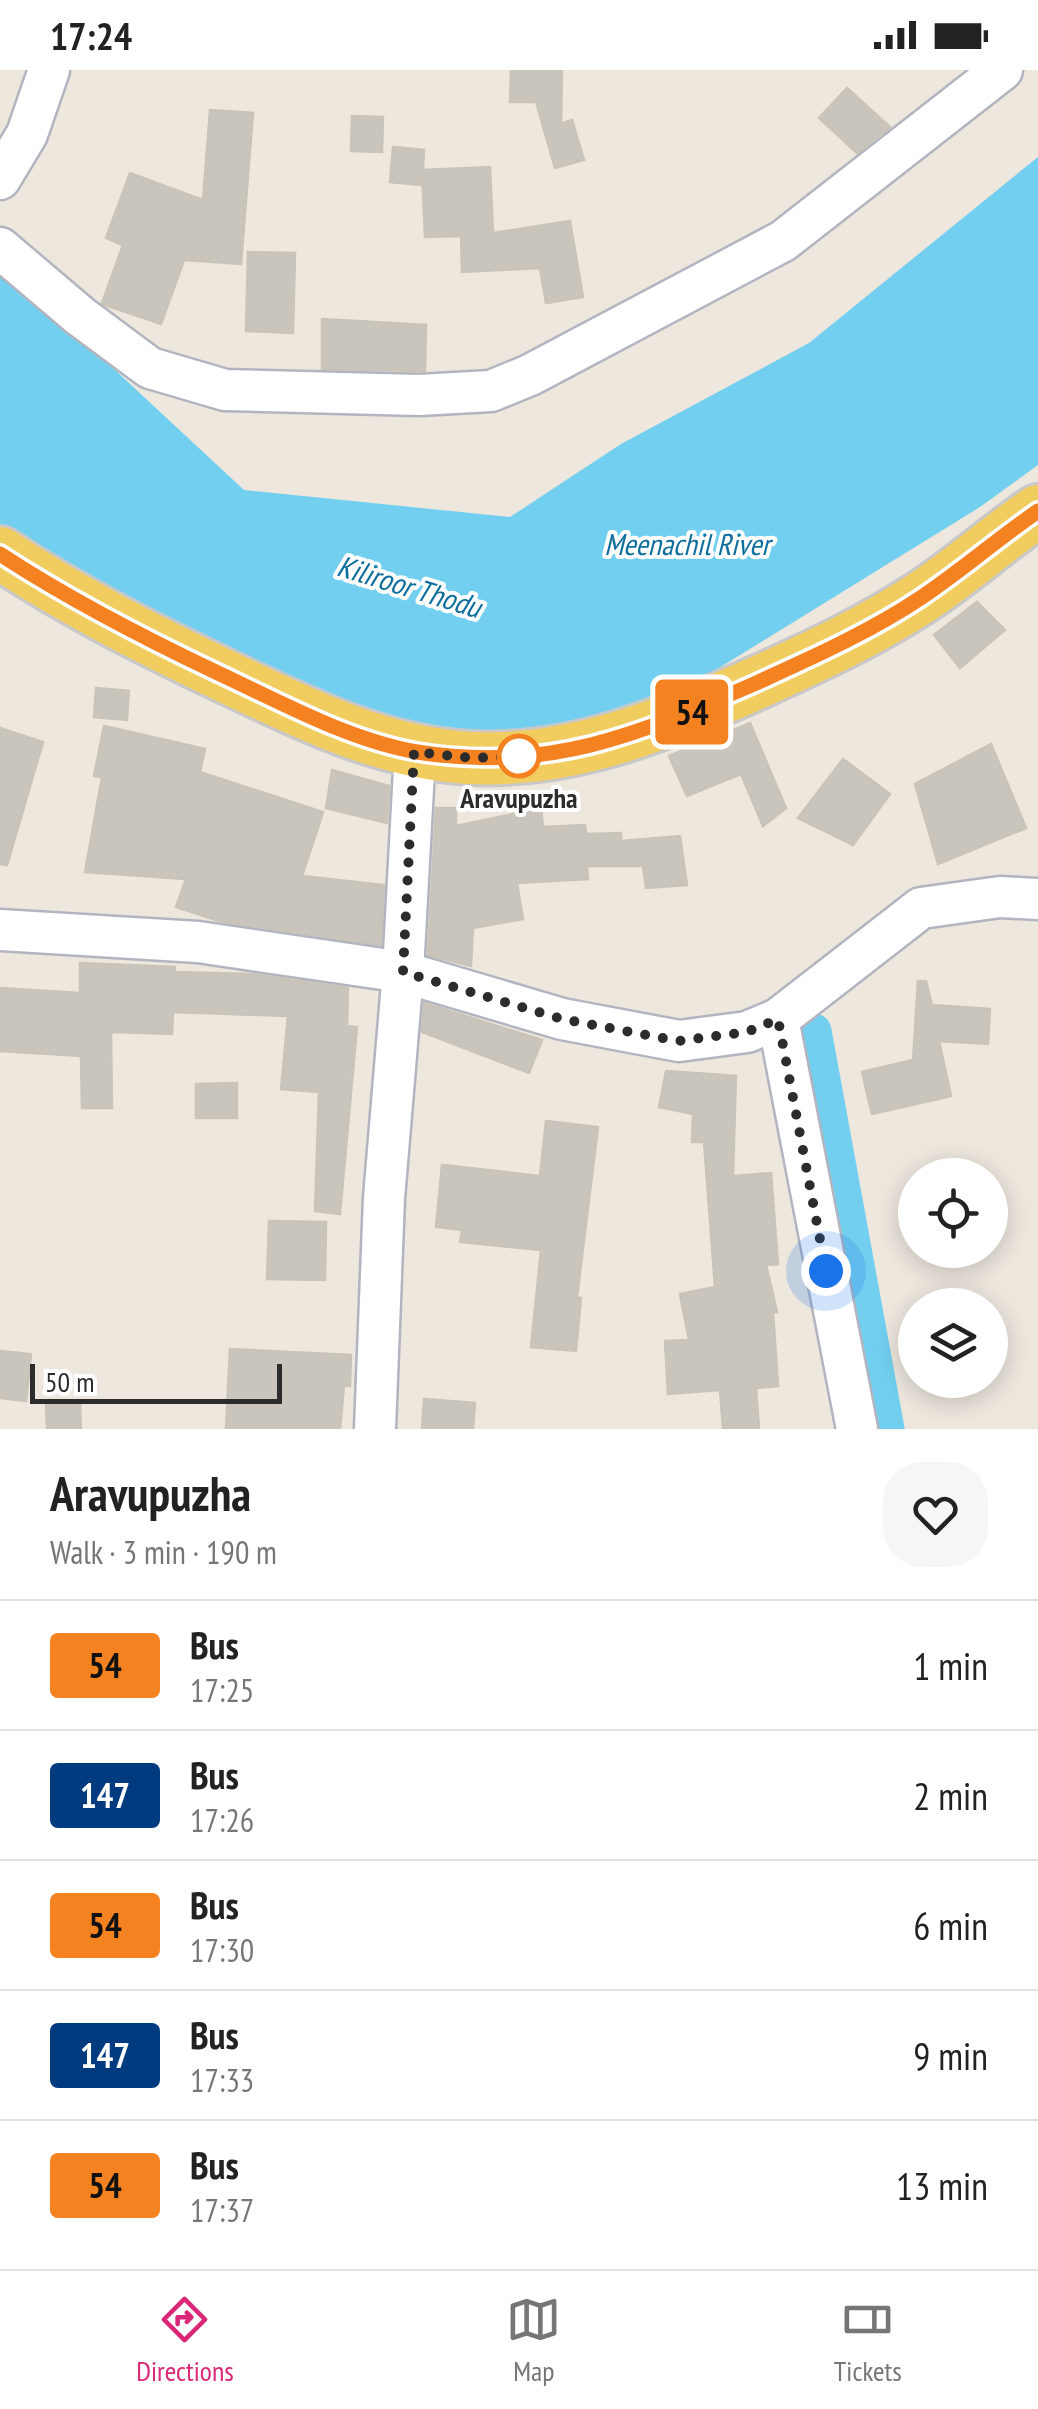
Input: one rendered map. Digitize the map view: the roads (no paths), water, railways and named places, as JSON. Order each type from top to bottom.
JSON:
[{"type":"main road","points":[[0,554],[148,640],[314,718],[414,752],[472,758],[528,756],[600,745],[656,728],[872,627],[924,596],[1038,511]]},
{"type":"street","points":[[0,179],[27,134],[49,70]]},
{"type":"street","points":[[0,248],[80,316],[150,368],[225,390],[419,394],[491,391],[530,375],[783,242],[1002,70]]},
{"type":"street","points":[[375,1429],[384,1198],[403,972],[414,752]]},
{"type":"street","points":[[0,930],[198,942],[403,972],[562,1019],[678,1041],[747,1032],[778,1019],[922,908],[1000,897],[1038,899]]},
{"type":"street","points":[[778,1019],[857,1429]]},
{"type":"water","name":"Meenachil River","points":[[1038,157],[1038,465],[980,507],[620,729],[460,751],[335,709],[0,531],[0,263],[244,490],[510,517],[621,444],[809,343]]},
{"type":"waterway","points":[[814,1031],[887,1429]]},
{"type":"place","name":"Aravupuzha","points":[[519,756]]},
{"type":"water label","name":"Kiliroor Thodu","points":[[409,587]]}]
